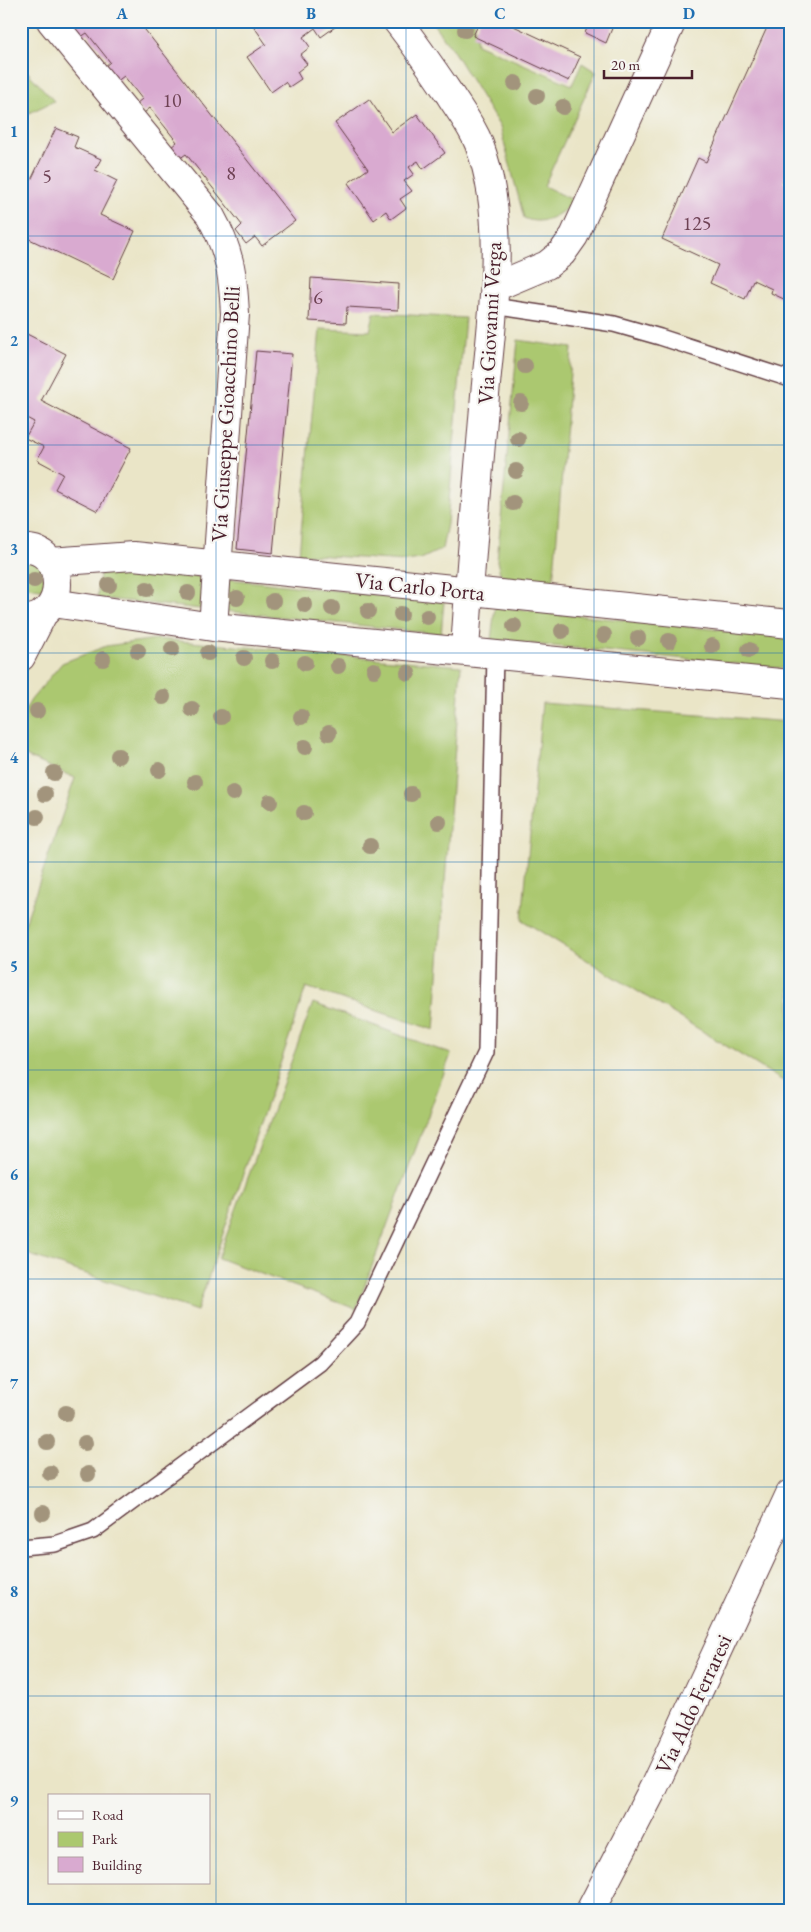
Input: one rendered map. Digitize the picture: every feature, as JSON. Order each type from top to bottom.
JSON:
[{"type":"street","name":"Via Giuseppe Gioacchino Belli","points":[[51,21],[210,215],[226,247],[234,289],[234,314],[213,627]]},
{"type":"street","name":"Via Giovanni Verga","points":[[397,21],[424,56],[469,123],[485,165],[495,226],[494,297],[468,591],[465,652]]},
{"type":"street","points":[[494,297],[547,265],[562,253],[574,236],[672,21]]},
{"type":"street","points":[[21,549],[38,552],[48,558],[55,568],[58,579],[57,592],[40,611],[21,657]]},
{"type":"street","name":"Via Carlo Porta","points":[[50,562],[133,556],[790,624]]},
{"type":"street","points":[[40,611],[790,684]]},
{"type":"street","name":"Via Aldo Ferraresi","points":[[590,1911],[654,1787],[790,1494]]},
{"type":"lane","points":[[494,297],[614,324],[790,379]]},
{"type":"lane","points":[[21,1547],[55,1544],[93,1531],[320,1363],[357,1323],[486,1052],[495,655]]},
{"type":"green space","points":[[431,21],[474,21],[477,44],[572,85],[582,63],[596,72],[544,186],[575,201],[564,210],[545,220],[538,221],[524,218],[500,127],[452,49]]},
{"type":"green space","points":[[21,65],[54,101],[21,117]]},
{"type":"green space","points":[[374,313],[465,318],[447,524],[442,549],[421,559],[405,561],[299,554],[320,329],[370,331]]},
{"type":"green space","points":[[518,340],[572,348],[553,586],[508,579],[500,573],[497,561]]},
{"type":"green space","points":[[39,560],[59,592],[21,586],[21,561]]},
{"type":"green space","points":[[101,567],[204,577],[201,609],[97,598]]},
{"type":"green space","points":[[228,579],[444,602],[441,634],[225,611]]},
{"type":"green space","points":[[495,607],[790,637],[790,669],[491,640]]},
{"type":"green space","points":[[156,639],[461,666],[434,1030],[306,987],[197,1311],[21,1252],[21,935],[75,778],[21,754],[21,717],[31,700],[62,663],[106,646]]},
{"type":"green space","points":[[542,703],[790,722],[790,1067],[783,1081],[522,920]]},
{"type":"green space","points":[[313,1003],[451,1054],[356,1309],[218,1258]]},
{"type":"building","points":[[77,21],[138,21],[295,221],[262,246],[255,237],[246,244],[236,231],[242,225],[186,154],[179,159],[170,148],[177,142],[150,108],[144,113],[136,104],[142,99],[124,76],[116,82],[104,67],[110,62],[87,33],[81,37],[71,25]]},
{"type":"building","points":[[250,21],[342,22],[321,37],[315,28],[303,37],[310,47],[300,55],[307,64],[297,72],[301,79],[289,87],[285,82],[271,92],[247,57],[266,44]]},
{"type":"building","points":[[480,21],[503,21],[580,57],[569,81],[473,36]]},
{"type":"building","points":[[590,21],[615,21],[606,43],[585,33]]},
{"type":"building","points":[[770,21],[790,21],[790,168],[783,182],[790,185],[790,302],[771,293],[772,289],[753,280],[745,299],[710,283],[718,265],[662,239],[698,158],[706,162]]},
{"type":"building","points":[[369,99],[392,132],[417,114],[445,153],[423,169],[418,161],[409,167],[414,174],[404,181],[412,191],[400,199],[406,208],[391,219],[386,211],[374,220],[348,183],[368,169],[335,123]]},
{"type":"building","points":[[56,128],[78,137],[74,147],[101,159],[95,170],[117,181],[100,215],[135,231],[113,279],[21,235],[21,201]]},
{"type":"building","points":[[311,278],[399,284],[398,310],[347,307],[346,323],[309,321]]},
{"type":"building","points":[[21,331],[66,354],[41,401],[131,448],[98,511],[55,489],[63,474],[37,460],[44,447],[25,438],[34,422],[21,415]]},
{"type":"building","points":[[256,351],[292,354],[273,553],[237,549]]}]
